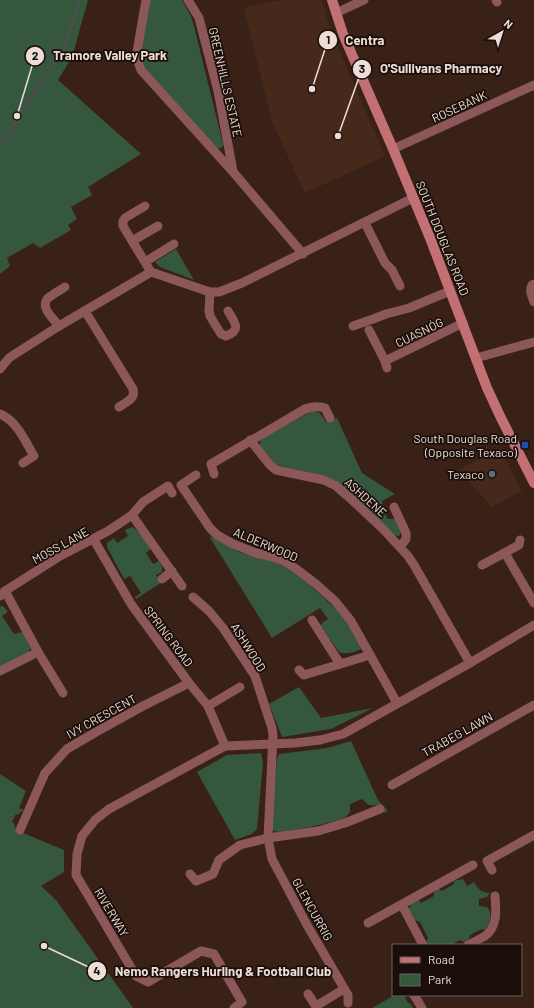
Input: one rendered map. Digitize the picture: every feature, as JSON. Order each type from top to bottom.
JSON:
[{"type":"main road","name":"SOUTH DOUGLAS ROAD","points":[[332,0],[342,34],[393,149],[433,245],[496,409],[534,483]]},
{"type":"street","name":"GREENHILLS ESTATE","points":[[146,0],[137,52],[137,59],[141,70],[234,172],[303,254]]},
{"type":"street","name":"GREENHILLS ESTATE","points":[[188,0],[199,18],[218,91],[234,172]]},
{"type":"street","points":[[336,13],[364,0]]},
{"type":"street","name":"ROSEBANK","points":[[393,149],[534,85]]},
{"type":"street","points":[[145,206],[125,218],[123,221],[123,226],[151,272],[210,292],[219,292],[242,283],[303,254],[413,198]]},
{"type":"street","points":[[364,222],[385,263],[392,270],[400,286]]},
{"type":"street","points":[[132,241],[158,226]]},
{"type":"street","points":[[145,262],[174,244]]},
{"type":"street","points":[[0,369],[9,358],[59,326],[151,272]]},
{"type":"street","points":[[534,284],[530,290],[534,302]]},
{"type":"street","points":[[59,326],[46,308],[45,304],[48,298],[65,287]]},
{"type":"street","points":[[353,326],[386,314],[409,308],[450,291]]},
{"type":"street","points":[[210,292],[210,316],[221,334],[226,336],[234,332],[236,327],[236,324],[228,312]]},
{"type":"street","points":[[85,311],[133,389],[133,397],[119,407]]},
{"type":"street","name":"CUASNÓG","points":[[369,330],[386,365],[463,323]]},
{"type":"street","points":[[476,358],[534,342]]},
{"type":"street","points":[[214,474],[211,464],[305,409],[317,406],[325,408],[330,418]]},
{"type":"street","points":[[0,414],[6,416],[13,422],[34,456],[23,463]]},
{"type":"street","name":"ASHDENE","points":[[250,440],[275,469],[324,480],[336,486],[380,526],[400,547],[414,565],[470,662]]},
{"type":"street","name":"ALDERWOOD","points":[[196,475],[181,485],[210,528],[217,535],[234,544],[256,553],[284,561],[316,584],[335,601],[351,621],[396,703]]},
{"type":"street","name":"MOSS LANE","points":[[3,593],[60,556],[108,532],[132,515],[144,502],[168,486],[172,493]]},
{"type":"street","name":"ASHDENE","points":[[394,507],[406,533],[406,539],[400,547]]},
{"type":"street","points":[[132,515],[182,586]]},
{"type":"street","name":"SPRING ROAD","points":[[94,540],[130,604],[208,706],[225,746]]},
{"type":"street","points":[[482,565],[519,545],[520,540]]},
{"type":"street","points":[[505,553],[534,603]]},
{"type":"street","points":[[162,579],[172,571]]},
{"type":"street","points":[[3,593],[63,693]]},
{"type":"street","name":"ASHWOOD","points":[[193,597],[209,611],[223,628],[255,676],[272,728],[273,744]]},
{"type":"street","points":[[312,620],[340,664]]},
{"type":"street","points":[[225,746],[295,743],[317,741],[334,737],[350,730],[534,625]]},
{"type":"street","points":[[0,671],[38,652]]},
{"type":"street","points":[[299,670],[304,675],[370,655]]},
{"type":"street","name":"IVY CRESCENT","points":[[20,830],[45,773],[67,749],[102,728],[189,683]]},
{"type":"street","points":[[208,706],[240,687]]},
{"type":"street","name":"TRABEG LAWN","points":[[392,785],[534,705]]},
{"type":"street","name":"GLENCURRIG","points":[[273,744],[268,838],[272,859],[307,925],[348,995],[348,1003]]},
{"type":"street","name":"RIVERWAY","points":[[225,746],[109,809],[95,820],[82,836],[77,854],[76,875],[136,976],[148,982],[202,951],[214,954],[242,1002],[234,1008]]},
{"type":"street","points":[[190,874],[196,881],[213,874],[219,860],[240,845],[268,838],[318,830],[345,823],[380,809]]},
{"type":"street","points":[[492,870],[487,861],[534,835]]},
{"type":"street","points":[[368,923],[473,865]]},
{"type":"street","points":[[470,944],[485,936],[492,929],[496,915],[495,896]]},
{"type":"street","points":[[402,905],[422,944]]},
{"type":"street","points":[[308,994],[316,1007],[344,989]]},
{"type":"street","points":[[415,996],[422,1008]]},
{"type":"shaded area","points":[[280,0],[322,0],[330,29],[385,156],[305,193],[272,122],[244,8]]},
{"type":"shaded area","points":[[500,449],[522,491],[492,507],[458,470]]},
{"type":"green space","points":[[0,0],[88,0],[72,57],[58,80],[141,154],[88,187],[92,195],[71,207],[77,219],[68,225],[71,230],[40,248],[33,243],[7,258],[10,266],[0,274]]},
{"type":"green space","points":[[150,0],[182,0],[191,16],[223,144],[221,148],[215,146],[144,67],[141,54]]},
{"type":"green space","points":[[176,249],[194,280],[160,267],[155,262]]},
{"type":"green space","points":[[312,411],[320,414],[326,422],[337,418],[362,473],[395,494],[382,501],[387,519],[395,519],[401,532],[399,536],[394,535],[345,488],[332,479],[326,476],[276,465],[260,446],[260,441],[263,438]]},
{"type":"green space","points":[[132,527],[140,532],[151,549],[146,553],[153,564],[159,561],[162,567],[162,572],[156,575],[162,582],[136,599],[135,597],[141,593],[130,576],[124,579],[107,547],[107,543],[114,538],[117,543],[128,536],[125,530]]},
{"type":"green space","points":[[209,536],[239,552],[275,562],[289,568],[309,584],[339,612],[351,628],[362,649],[348,653],[339,652],[321,626],[322,623],[328,619],[320,608],[272,638]]},
{"type":"green space","points":[[0,606],[3,606],[8,612],[2,616],[14,634],[22,632],[31,649],[29,650],[28,654],[0,668]]},
{"type":"green space","points":[[299,687],[321,718],[373,708],[331,729],[282,737],[269,704]]},
{"type":"green space","points":[[351,741],[378,800],[388,811],[384,813],[379,805],[370,805],[362,799],[350,804],[350,812],[346,817],[340,820],[310,827],[279,832],[274,831],[271,824],[277,758],[279,754],[327,748]]},
{"type":"green space","points":[[261,753],[263,762],[257,829],[252,834],[235,840],[197,772],[227,755]]},
{"type":"green space","points":[[0,774],[26,791],[19,808],[24,810],[17,815],[16,814],[12,822],[14,823],[16,830],[64,850],[64,872],[41,886],[56,900],[133,1008],[0,1008]]},
{"type":"green space","points":[[463,879],[467,886],[474,882],[480,890],[490,893],[487,897],[479,899],[479,906],[487,907],[490,913],[487,927],[485,930],[482,929],[470,935],[469,939],[464,942],[460,940],[453,944],[427,944],[426,942],[428,938],[420,922],[415,920],[409,910],[410,906],[419,900],[421,903],[434,896],[434,892],[439,889],[442,891],[454,884],[454,881]]},
{"type":"green space","points":[[393,996],[404,996],[413,1008],[372,1008]]},
{"type":"waterway","points":[[0,146],[64,46],[76,14],[79,0]]},
{"type":"place","name":"Centra","points":[[312,89]]},
{"type":"place","name":"Tramore Valley Park","points":[[17,116]]},
{"type":"place","name":"O'Sullivans Pharmacy","points":[[338,136]]},
{"type":"place","name":"South Douglas Road (Opposite Texaco)","points":[[525,445]]},
{"type":"place","name":"Texaco","points":[[492,474]]},
{"type":"place","name":"Nemo Rangers Hurling & Football Club","points":[[44,946]]}]
